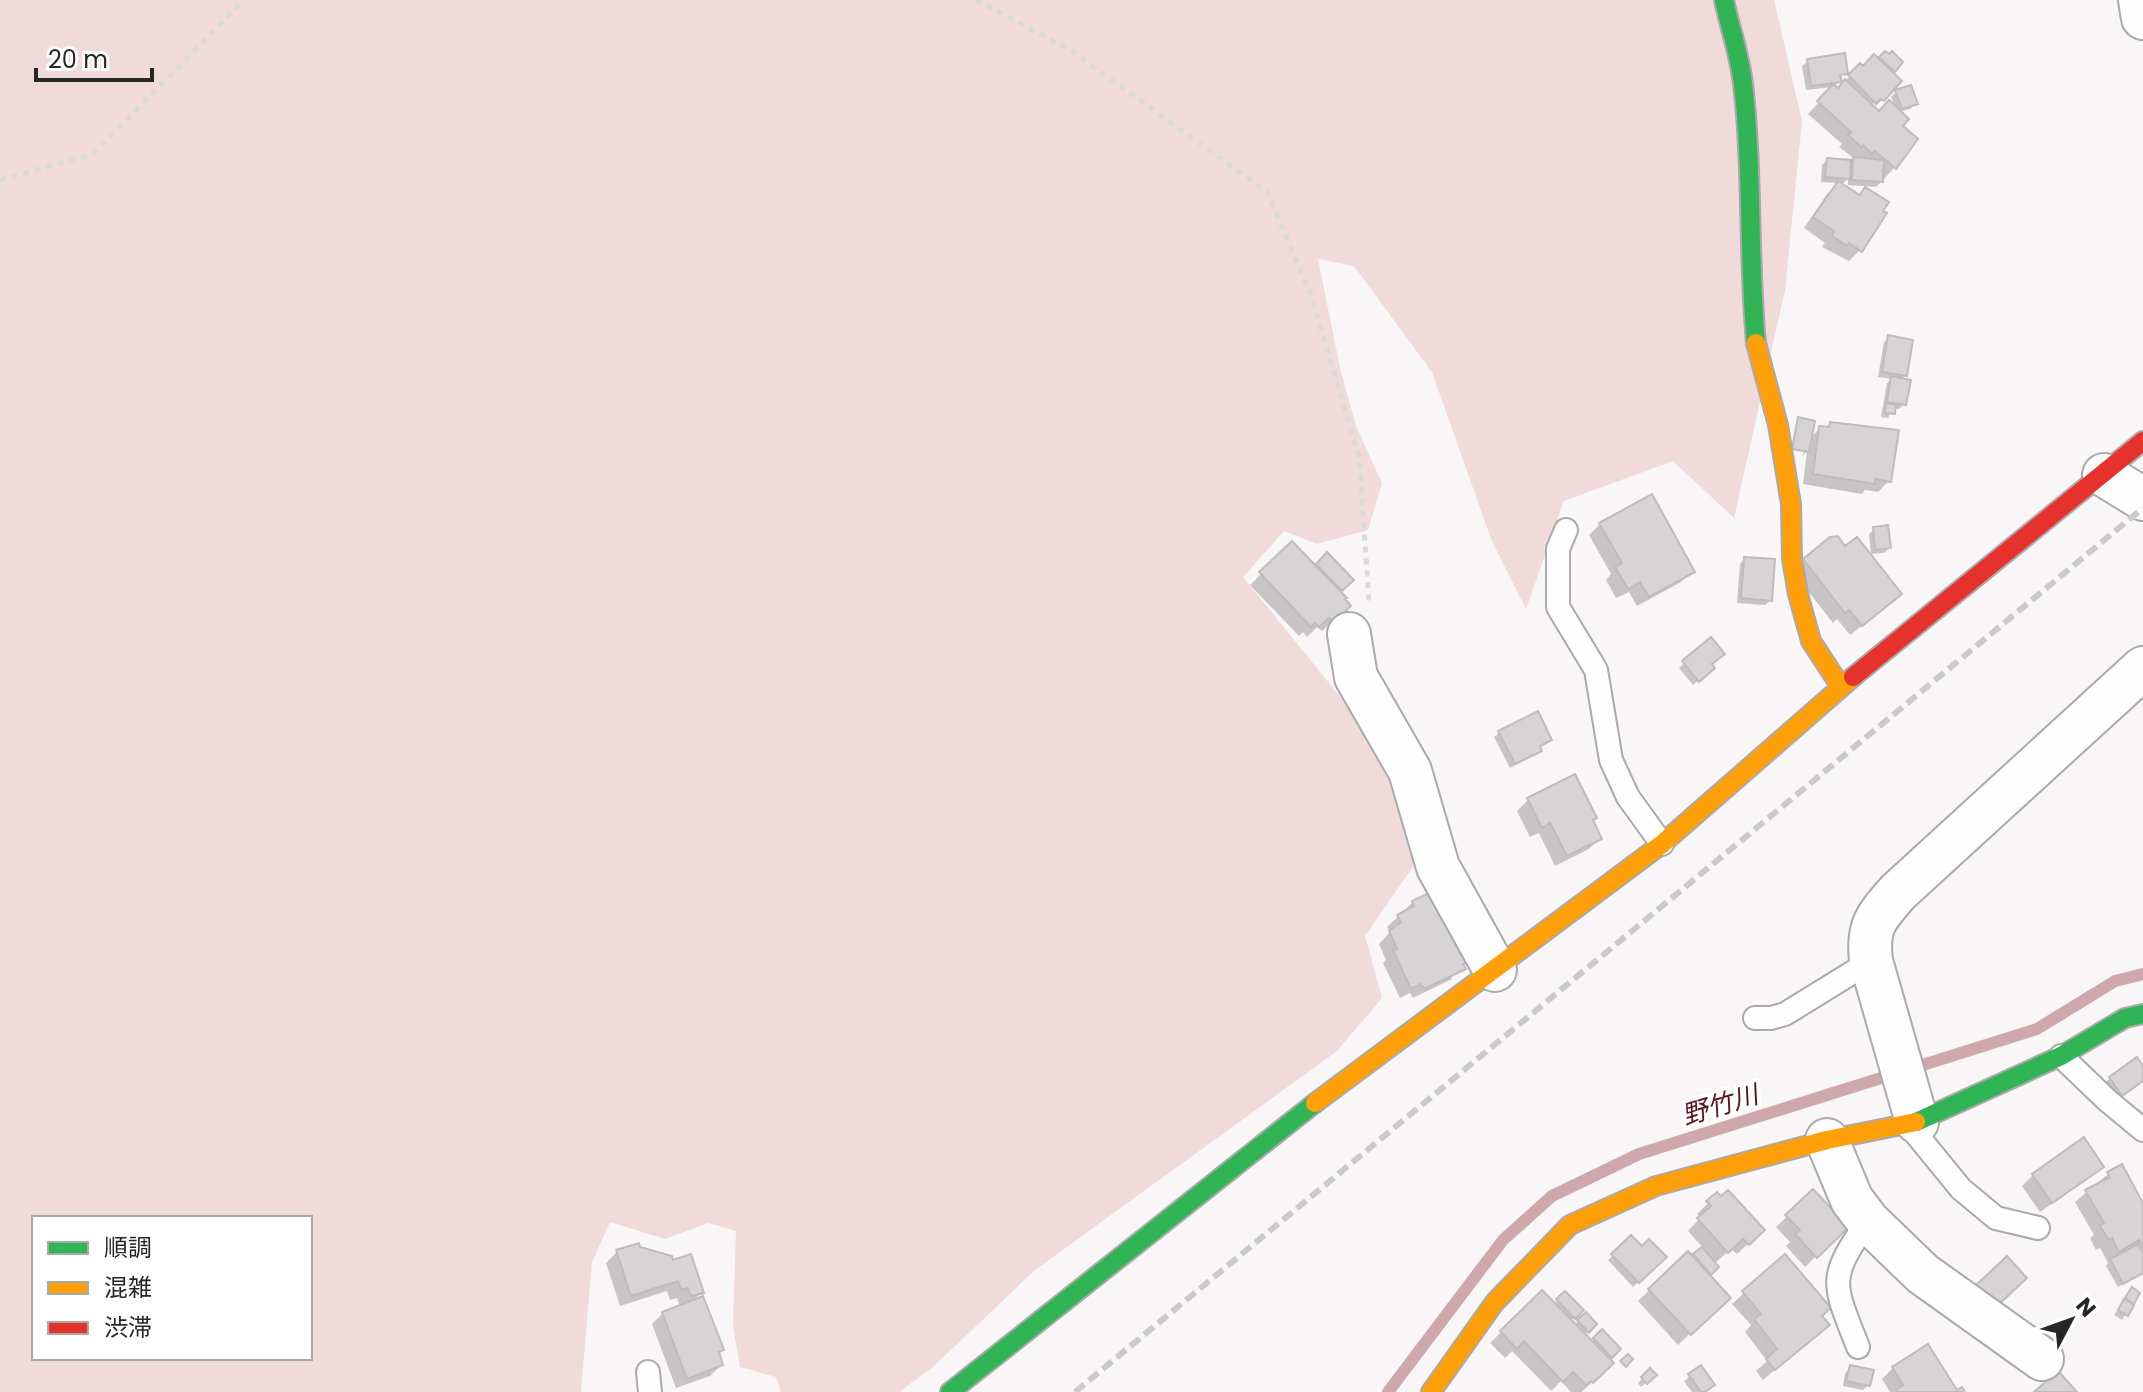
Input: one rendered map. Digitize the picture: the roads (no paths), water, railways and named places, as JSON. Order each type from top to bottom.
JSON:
[{"type":"street","points":[[1724,0],[1743,82],[1757,349],[1778,425],[1791,504],[1794,571],[1811,641],[1841,687]]},
{"type":"street","points":[[2140,0],[2143,18]]},
{"type":"street","points":[[950,1392],[1261,1143],[1662,844],[1841,687],[2143,441]]},
{"type":"street","points":[[2104,475],[2143,499]]},
{"type":"street","points":[[1349,634],[1356,677],[1410,771],[1438,867],[1495,970]]},
{"type":"street","points":[[1912,1122],[1902,1061],[1871,961],[1869,944],[1875,917],[1898,892],[2143,668]]},
{"type":"street","points":[[1431,1392],[1495,1302],[1570,1225],[1656,1186],[1827,1140],[1912,1122],[2061,1056],[2125,1018],[2143,1014]]},
{"type":"street","points":[[1827,1140],[1852,1200],[1868,1221],[1923,1274],[2042,1359]]},
{"type":"lane","points":[[1566,530],[1558,549],[1558,607],[1596,670],[1611,760],[1628,797],[1662,844]]},
{"type":"lane","points":[[1755,1018],[1785,1014],[1871,961]]},
{"type":"lane","points":[[2061,1056],[2143,1130]]},
{"type":"lane","points":[[1912,1122],[1961,1189],[1996,1218],[2038,1228]]},
{"type":"lane","points":[[1858,1347],[1837,1294],[1838,1276],[1844,1256],[1868,1221]]},
{"type":"waterway","name":"野竹川","points":[[1388,1392],[1503,1240],[1552,1196],[1639,1154],[2037,1029],[2115,981],[2143,974]]},
{"type":"railway","points":[[1075,1392],[2143,508]]}]
